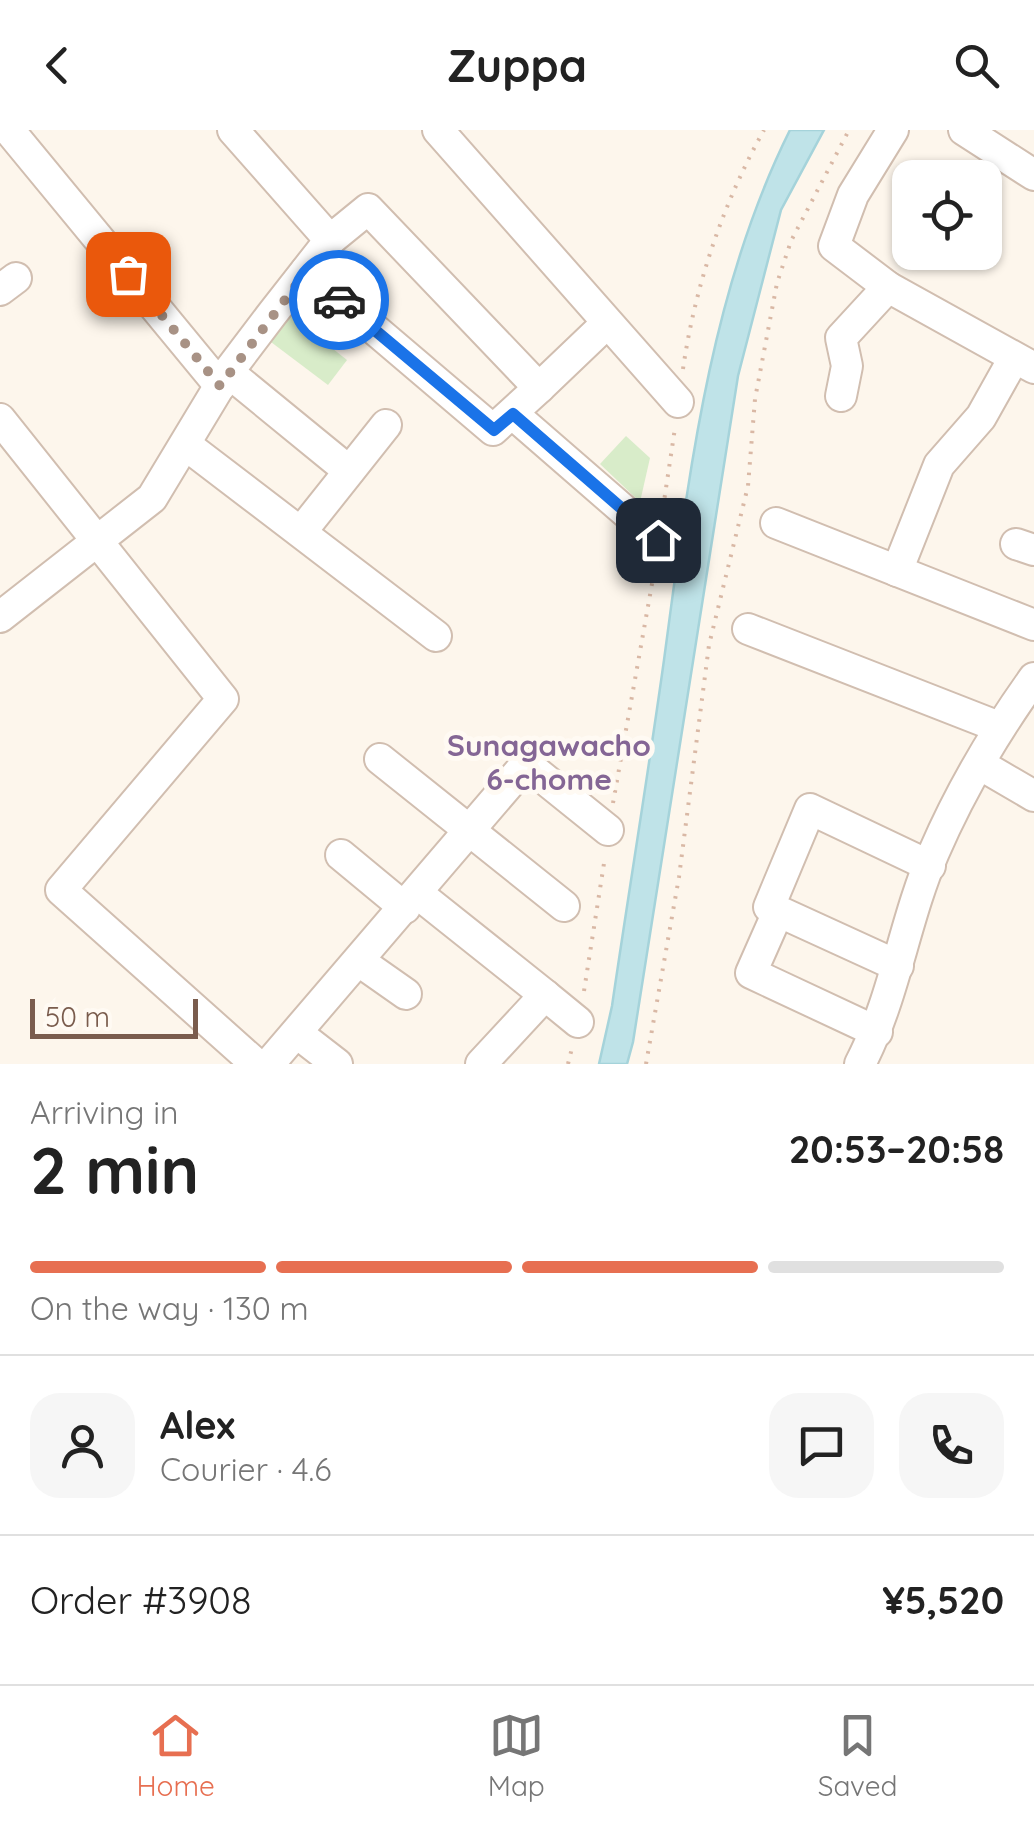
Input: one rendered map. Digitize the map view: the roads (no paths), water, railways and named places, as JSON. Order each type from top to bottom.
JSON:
[{"type":"street","points":[[10,130],[224,379],[350,470]]},
{"type":"street","points":[[233,130],[330,240]]},
{"type":"street","points":[[438,130],[678,402]]},
{"type":"street","points":[[894,130],[853,195],[834,246],[888,287],[1024,363],[939,465],[897,571]]},
{"type":"street","points":[[964,130],[1034,175]]},
{"type":"street","points":[[0,617],[152,498],[224,379],[330,240],[368,209],[539,388]]},
{"type":"street","points":[[306,272],[494,430],[606,324]]},
{"type":"street","points":[[840,396],[848,366],[841,338],[888,287]]},
{"type":"street","points":[[513,414],[657,554]]},
{"type":"street","points":[[0,419],[100,540],[223,700],[61,890],[256,1064]]},
{"type":"street","points":[[301,532],[386,425]]},
{"type":"street","points":[[186,445],[436,636]]},
{"type":"street","points":[[776,523],[1034,625]]},
{"type":"street","points":[[748,629],[999,727]]},
{"type":"street","points":[[860,1064],[876,1032],[930,866],[999,727],[1034,678]]},
{"type":"street","points":[[380,759],[564,906]]},
{"type":"street","points":[[270,1064],[526,764],[608,830]]},
{"type":"street","points":[[981,765],[1034,796]]},
{"type":"street","points":[[898,966],[768,907],[810,809],[930,866]]},
{"type":"street","points":[[341,855],[411,900],[578,1022]]},
{"type":"street","points":[[778,912],[751,973],[876,1032]]},
{"type":"street","points":[[359,961],[406,994]]},
{"type":"street","points":[[482,1064],[545,995]]},
{"type":"street","points":[[297,1033],[337,1064]]},
{"type":"water","points":[[790,130],[824,130],[781,210],[738,376],[633,1042],[627,1064],[599,1064],[612,1006],[682,525],[706,389],[740,256],[762,192]]},
{"type":"district","name":"Sunagawacho 6-chome","points":[[549,762]]}]
